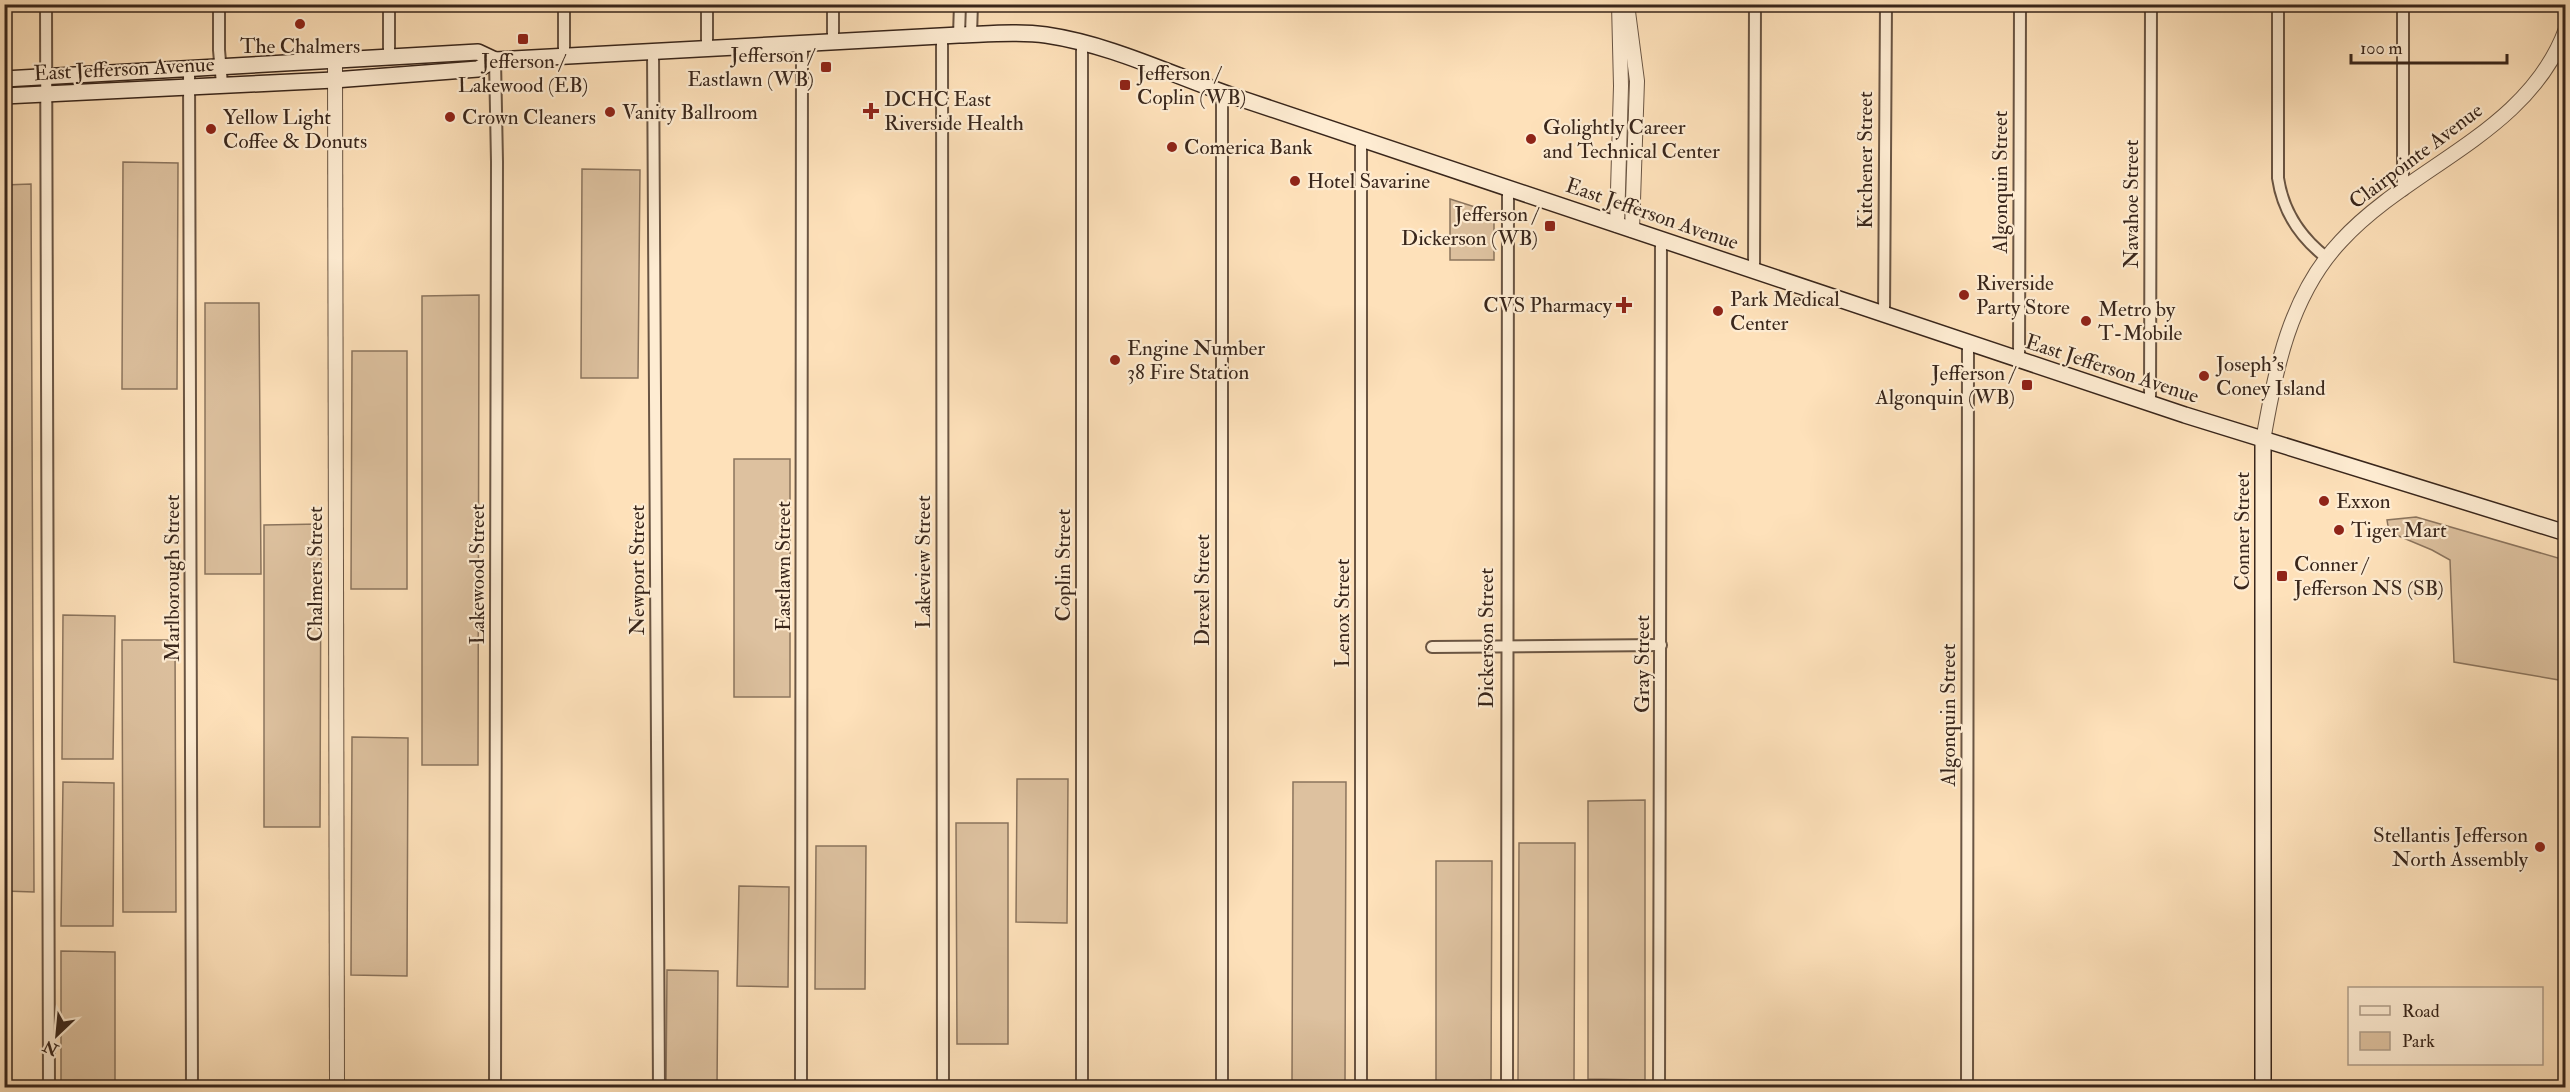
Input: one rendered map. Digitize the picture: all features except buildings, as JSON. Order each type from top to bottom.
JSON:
[{"type":"main road","name":"East Jefferson Avenue","points":[[4,96],[334,80],[478,69],[495,60],[1027,33],[1082,43],[1222,93],[2150,404],[2263,441],[2565,532]]},
{"type":"main road","name":"East Jefferson Avenue","points":[[4,79],[478,52],[495,60]]},
{"type":"main road","name":"Conner Street","points":[[2263,441],[2263,1088]]},
{"type":"street","points":[[46,4],[49,1088]]},
{"type":"street","points":[[219,4],[222,84]]},
{"type":"street","points":[[389,4],[389,58]]},
{"type":"street","points":[[564,4],[564,57]]},
{"type":"street","points":[[707,4],[707,49]]},
{"type":"street","points":[[832,4],[832,42]]},
{"type":"street","points":[[960,4],[965,35]]},
{"type":"street","points":[[965,35],[972,4]]},
{"type":"street","points":[[1617,225],[1621,86],[1619,4]]},
{"type":"street","points":[[1627,4],[1636,81],[1632,230]]},
{"type":"street","points":[[1755,4],[1755,271]]},
{"type":"street","name":"Kitchener Street","points":[[1884,315],[1886,4]]},
{"type":"street","name":"Algonquin Street","points":[[2019,360],[2020,4]]},
{"type":"street","name":"Navahoe Street","points":[[2150,404],[2151,4]]},
{"type":"street","points":[[2278,4],[2278,178],[2280,195],[2297,227],[2312,247],[2327,258]]},
{"type":"street","points":[[2403,4],[2403,190]]},
{"type":"street","name":"Clairpointe Avenue","points":[[2327,258],[2341,241],[2369,215],[2513,110],[2552,58],[2565,29]]},
{"type":"street","name":"Lakeview Street","points":[[942,36],[943,1088]]},
{"type":"street","name":"Coplin Street","points":[[1082,43],[1082,1088]]},
{"type":"street","name":"Eastlawn Street","points":[[801,1088],[802,44]]},
{"type":"street","name":"Newport Street","points":[[653,52],[659,1088]]},
{"type":"street","name":"Lakewood Street","points":[[495,60],[497,162],[495,1088]]},
{"type":"street","name":"Chalmers Street","points":[[335,61],[337,1088]]},
{"type":"street","name":"Marlborough Street","points":[[189,68],[192,1088]]},
{"type":"street","name":"Drexel Street","points":[[1222,93],[1222,1088]]},
{"type":"street","name":"Lenox Street","points":[[1361,139],[1361,1088]]},
{"type":"street","name":"Dickerson Street","points":[[1507,1088],[1508,188]]},
{"type":"street","name":"Gray Street","points":[[1659,1088],[1662,240]]},
{"type":"street","name":"Conner Street","points":[[2263,441],[2281,353],[2296,311],[2316,273],[2327,258]]},
{"type":"street","name":"Algonquin Street","points":[[1967,1088],[1968,343]]},
{"type":"street","points":[[1432,647],[1661,645]]},
{"type":"green space","points":[[123,162],[178,163],[177,389],[122,389]]},
{"type":"green space","points":[[582,169],[640,170],[638,378],[581,378]]},
{"type":"green space","points":[[31,184],[34,892],[4,891],[4,185]]},
{"type":"green space","points":[[1450,199],[1494,213],[1494,260],[1450,260]]},
{"type":"green space","points":[[479,295],[478,765],[422,765],[422,296]]},
{"type":"green space","points":[[205,303],[259,303],[261,574],[205,574]]},
{"type":"green space","points":[[352,351],[407,351],[407,589],[351,589]]},
{"type":"green space","points":[[734,459],[790,459],[790,697],[734,697]]},
{"type":"green space","points":[[2416,517],[2565,560],[2565,681],[2454,662],[2450,560],[2389,532],[2387,520]]},
{"type":"green space","points":[[321,524],[320,827],[264,827],[264,525]]},
{"type":"green space","points":[[63,615],[115,616],[113,759],[62,759]]},
{"type":"green space","points":[[122,640],[175,640],[176,912],[123,912]]},
{"type":"green space","points":[[352,737],[408,738],[407,976],[351,975]]},
{"type":"green space","points":[[1017,779],[1068,779],[1067,923],[1016,922]]},
{"type":"green space","points":[[63,782],[114,783],[113,926],[61,926]]},
{"type":"green space","points":[[1293,782],[1346,782],[1345,1086],[1292,1085]]},
{"type":"green space","points":[[1645,800],[1645,1080],[1588,1079],[1588,801]]},
{"type":"green space","points":[[956,823],[1008,823],[1008,1044],[957,1044]]},
{"type":"green space","points":[[1519,843],[1575,843],[1574,1081],[1518,1081]]},
{"type":"green space","points":[[816,846],[866,846],[865,989],[815,989]]},
{"type":"green space","points":[[1436,861],[1492,861],[1491,1080],[1436,1083]]},
{"type":"green space","points":[[739,886],[789,887],[788,987],[737,986]]},
{"type":"green space","points":[[61,951],[115,952],[115,1087],[61,1087]]},
{"type":"green space","points":[[667,970],[718,971],[717,1087],[666,1087]]},
{"type":"place","name":"The Chalmers","points":[[300,24]]},
{"type":"place","name":"Jefferson / Lakewood (EB)","points":[[523,39]]},
{"type":"place","name":"Jefferson / Eastlawn (WB)","points":[[826,67]]},
{"type":"place","name":"Jefferson / Coplin (WB)","points":[[1125,85]]},
{"type":"place","name":"DCHC East Riverside Health","points":[[871,111]]},
{"type":"place","name":"Vanity Ballroom","points":[[610,112]]},
{"type":"place","name":"Crown Cleaners","points":[[450,117]]},
{"type":"place","name":"Yellow Light Coffee & Donuts","points":[[211,129]]},
{"type":"place","name":"Golightly Career and Technical Center","points":[[1531,139]]},
{"type":"place","name":"Comerica Bank","points":[[1172,147]]},
{"type":"place","name":"Hotel Savarine","points":[[1295,181]]},
{"type":"place","name":"Jefferson / Dickerson (WB)","points":[[1550,226]]},
{"type":"place","name":"Riverside Party Store","points":[[1964,295]]},
{"type":"place","name":"CVS Pharmacy","points":[[1624,305]]},
{"type":"place","name":"Park Medical Center","points":[[1718,311]]},
{"type":"place","name":"Metro by T-Mobile","points":[[2086,321]]},
{"type":"place","name":"Engine Number 38 Fire Station","points":[[1115,360]]},
{"type":"place","name":"Joseph's Coney Island","points":[[2204,376]]},
{"type":"place","name":"Jefferson / Algonquin (WB)","points":[[2027,385]]},
{"type":"place","name":"Exxon","points":[[2324,501]]},
{"type":"place","name":"Tiger Mart","points":[[2339,530]]},
{"type":"place","name":"Conner / Jefferson NS (SB)","points":[[2282,576]]},
{"type":"place","name":"Stellantis Jefferson North Assembly","points":[[2540,847]]}]
